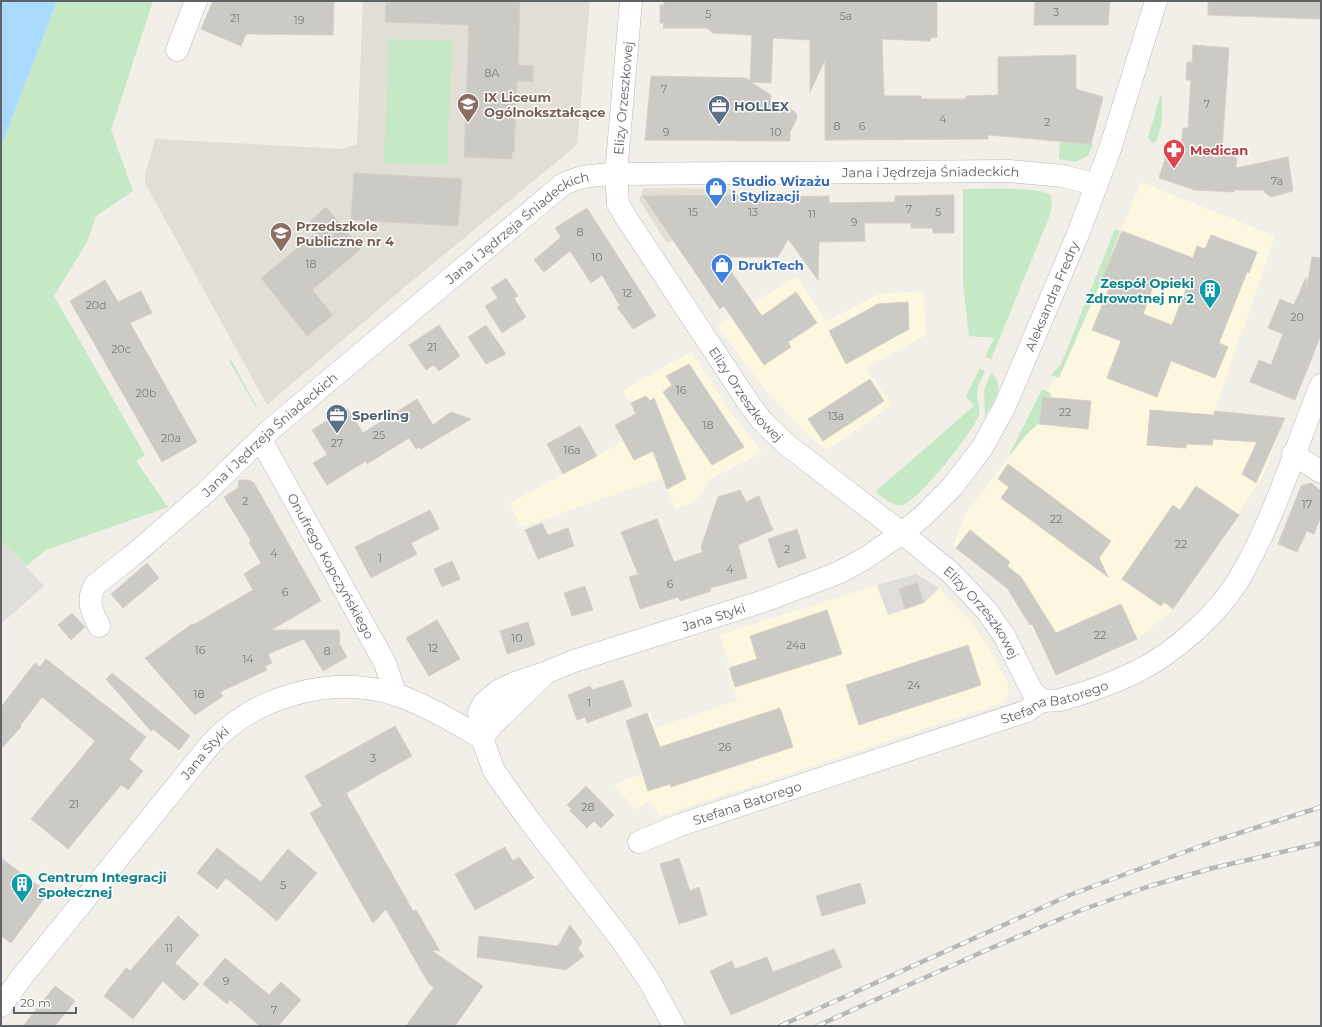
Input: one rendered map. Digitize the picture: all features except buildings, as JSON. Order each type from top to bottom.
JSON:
[{"type":"street","points":[[177,50],[196,1]]},
{"type":"street","name":"Elizy Orzeszkowej","points":[[631,1],[616,174],[618,204],[625,216],[762,421],[787,445],[950,572],[987,611],[1005,637],[1033,693],[1044,701]]},
{"type":"street","name":"Aleksandra Fredry","points":[[878,550],[922,517],[952,487],[982,448],[997,420],[1017,379],[1075,241],[1110,150],[1156,1]]},
{"type":"street","name":"Jana i Jędrzeja Śniadeckich","points":[[99,626],[89,607],[91,591],[95,585],[201,497],[276,425],[562,185],[584,176],[616,174],[1009,171],[1063,176],[1096,185]]},
{"type":"street","name":"Stefana Batorego","points":[[639,842],[680,825],[1027,711],[1044,701],[1061,700],[1134,673],[1172,649],[1211,613],[1230,592],[1243,573],[1267,522],[1321,385]]},
{"type":"street","name":"Onufrego Kopczyńskiego","points":[[261,440],[385,663],[396,695]]},
{"type":"street","points":[[1293,454],[1321,472]]},
{"type":"street","name":"Jana Styki","points":[[6,999],[195,763],[217,738],[232,724],[252,713],[281,699],[316,690],[361,688],[396,695],[440,715],[482,738],[492,725],[546,673],[574,661],[764,601],[805,586],[845,569],[878,550]]},
{"type":"street","points":[[482,738],[494,771],[529,820],[623,942],[650,982],[674,1026]]},
{"type":"shaded area","points":[[363,1],[590,1],[577,145],[406,286],[267,405],[145,183],[145,175],[155,139],[343,149],[357,144]]},
{"type":"shaded area","points":[[1141,182],[1275,236],[1215,411],[1285,418],[1263,476],[1173,609],[1137,639],[1056,675],[1030,625],[1007,588],[953,546],[966,513],[1026,435],[1043,397],[1063,367],[1102,279]]},
{"type":"shaded area","points":[[644,188],[731,189],[732,224],[692,233],[667,243],[639,200]]},
{"type":"shaded area","points":[[797,276],[826,322],[878,294],[923,291],[926,335],[866,368],[892,405],[826,450],[800,427],[765,389],[719,328],[719,324]]},
{"type":"shaded area","points":[[691,352],[733,416],[762,452],[710,479],[695,502],[675,509],[663,478],[521,527],[510,503],[645,430],[623,390]]},
{"type":"shaded area","points":[[1,540],[44,586],[1,624]]},
{"type":"shaded area","points":[[916,574],[939,588],[924,603],[888,615],[877,585]]},
{"type":"shaded area","points":[[877,585],[888,615],[924,603],[939,588],[969,620],[988,646],[1008,684],[1009,691],[1007,697],[1002,703],[661,816],[649,801],[636,810],[614,785],[629,778],[643,775],[626,721],[650,712],[656,728],[737,700],[726,667],[730,666],[720,635]]},
{"type":"green space","points":[[57,1],[153,1],[111,130],[133,191],[96,216],[87,242],[54,296],[145,455],[136,461],[168,507],[46,550],[26,566],[1,540],[1,147]]},
{"type":"green space","points":[[389,39],[452,41],[447,165],[384,163]]},
{"type":"green space","points":[[1162,95],[1162,123],[1156,141],[1153,143],[1148,138],[1160,96]]},
{"type":"green space","points":[[1060,142],[1093,144],[1088,156],[1075,162],[1059,159]]},
{"type":"green space","points":[[963,189],[1025,189],[1046,193],[1051,196],[1052,207],[1048,220],[991,359],[985,357],[994,338],[969,336],[963,282]]},
{"type":"green space","points":[[1115,229],[1120,231],[1101,282],[1059,378],[1051,375],[1061,364]]},
{"type":"green space","points":[[231,360],[258,409],[229,361]]},
{"type":"green space","points":[[980,368],[985,371],[977,391],[979,415],[967,436],[932,480],[910,501],[902,505],[898,505],[888,501],[876,491],[974,406],[966,396]]},
{"type":"green space","points":[[991,373],[996,378],[998,389],[995,400],[985,416],[984,390]]},
{"type":"green space","points":[[1042,389],[1052,394],[1050,397],[1043,397],[1039,423],[1026,435],[1011,454],[1010,453]]},
{"type":"water","points":[[1,1],[57,1],[1,147]]},
{"type":"railway","points":[[780,1026],[1070,895],[1214,841],[1321,807]]},
{"type":"railway","points":[[817,1026],[989,949],[1084,909],[1150,886],[1213,868],[1321,843]]},
{"type":"place","name":"IX Liceum Ogólnokształcące","points":[[468,124]]},
{"type":"place","name":"HOLLEX","points":[[719,126]]},
{"type":"place","name":"Medican","points":[[1174,170]]},
{"type":"place","name":"Studio Wizażu i Stylizacji","points":[[716,208]]},
{"type":"place","name":"Przedszkole Publiczne nr 4","points":[[281,252]]},
{"type":"place","name":"DrukTech","points":[[722,284]]},
{"type":"place","name":"Zespół Opieki Zdrowotnej nr 2","points":[[1210,310]]},
{"type":"place","name":"Sperling","points":[[337,434]]},
{"type":"place","name":"Centrum Integracji Społecznej","points":[[22,904]]}]
